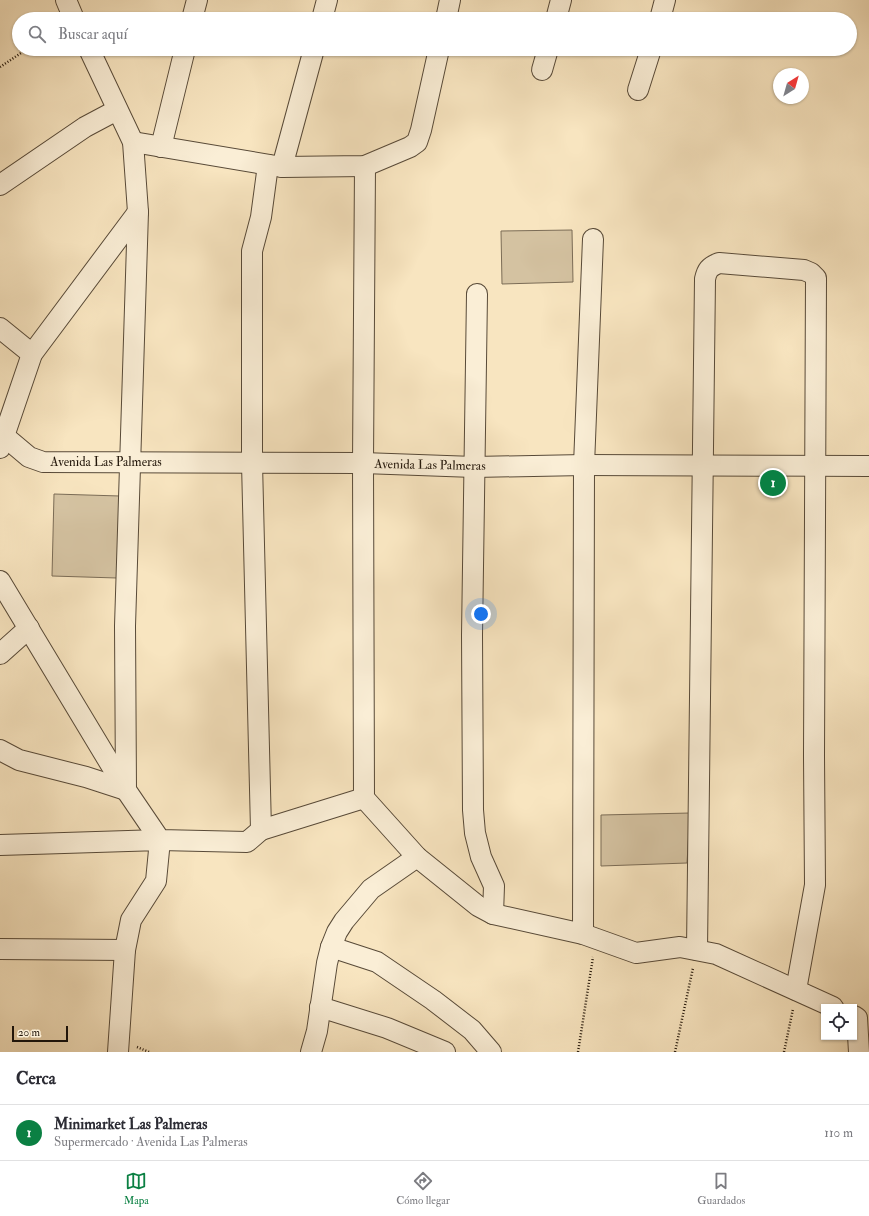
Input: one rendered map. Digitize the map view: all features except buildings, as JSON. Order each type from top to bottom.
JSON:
[{"type":"street","points":[[66,0],[71,12]]},
{"type":"street","points":[[194,12],[197,0]]},
{"type":"street","points":[[324,12],[327,0]]},
{"type":"street","points":[[447,12],[450,0]]},
{"type":"street","points":[[558,12],[561,0]]},
{"type":"street","points":[[662,12],[665,0]]},
{"type":"street","points":[[91,56],[133,142],[138,212],[125,626],[126,790]]},
{"type":"street","points":[[161,146],[183,56]]},
{"type":"street","points":[[261,830],[252,463],[252,251],[275,166],[312,56]]},
{"type":"street","points":[[133,142],[275,166],[365,166],[410,147],[416,142],[421,130],[437,56]]},
{"type":"street","points":[[542,70],[546,56]]},
{"type":"street","points":[[638,90],[649,56]]},
{"type":"street","points":[[0,185],[85,126],[117,110]]},
{"type":"street","points":[[365,166],[363,463],[364,798],[417,857],[478,906],[493,914],[589,936],[636,953],[680,947],[716,954],[826,1004]]},
{"type":"street","points":[[1,440],[32,354],[138,212]]},
{"type":"street","points":[[589,936],[584,465],[594,239]]},
{"type":"street","points":[[697,950],[702,465],[706,271],[711,266],[719,263],[804,270],[811,273],[816,278],[814,756],[815,885],[796,990]]},
{"type":"street","points":[[476,294],[472,635],[473,810],[475,833],[481,857],[494,886],[493,914]]},
{"type":"street","points":[[0,328],[32,354]]},
{"type":"street","name":"Avenida Las Palmeras","points":[[1,440],[29,457],[43,462],[363,463],[474,467],[584,465],[869,466]]},
{"type":"street","points":[[0,581],[126,790],[160,840],[156,881],[131,920],[125,950],[118,1052]]},
{"type":"street","points":[[0,654],[29,628]]},
{"type":"street","points":[[0,750],[19,760],[86,777],[126,790]]},
{"type":"street","points":[[0,845],[160,840],[247,842],[261,830],[364,798]]},
{"type":"street","points":[[311,1052],[317,1031],[331,947],[337,932],[344,921],[371,889],[417,857]]},
{"type":"street","points":[[331,947],[377,962],[433,1000],[472,1030],[491,1052]]},
{"type":"street","points":[[0,949],[125,950]]},
{"type":"street","points":[[320,1007],[387,1028],[445,1052]]},
{"type":"street","points":[[858,1052],[860,1016]]},
{"type":"path","points":[[0,67],[16,56]]},
{"type":"path","points":[[578,1052],[589,936]]},
{"type":"path","points":[[675,1052],[697,950]]},
{"type":"path","points":[[784,1052],[796,990]]},
{"type":"shaded area","points":[[572,230],[573,282],[502,284],[501,231]]},
{"type":"shaded area","points":[[54,494],[120,496],[117,578],[52,576]]},
{"type":"shaded area","points":[[690,813],[687,863],[601,866],[601,815]]},
{"type":"place","name":"Minimarket Las Palmeras","points":[[773,483]]}]
